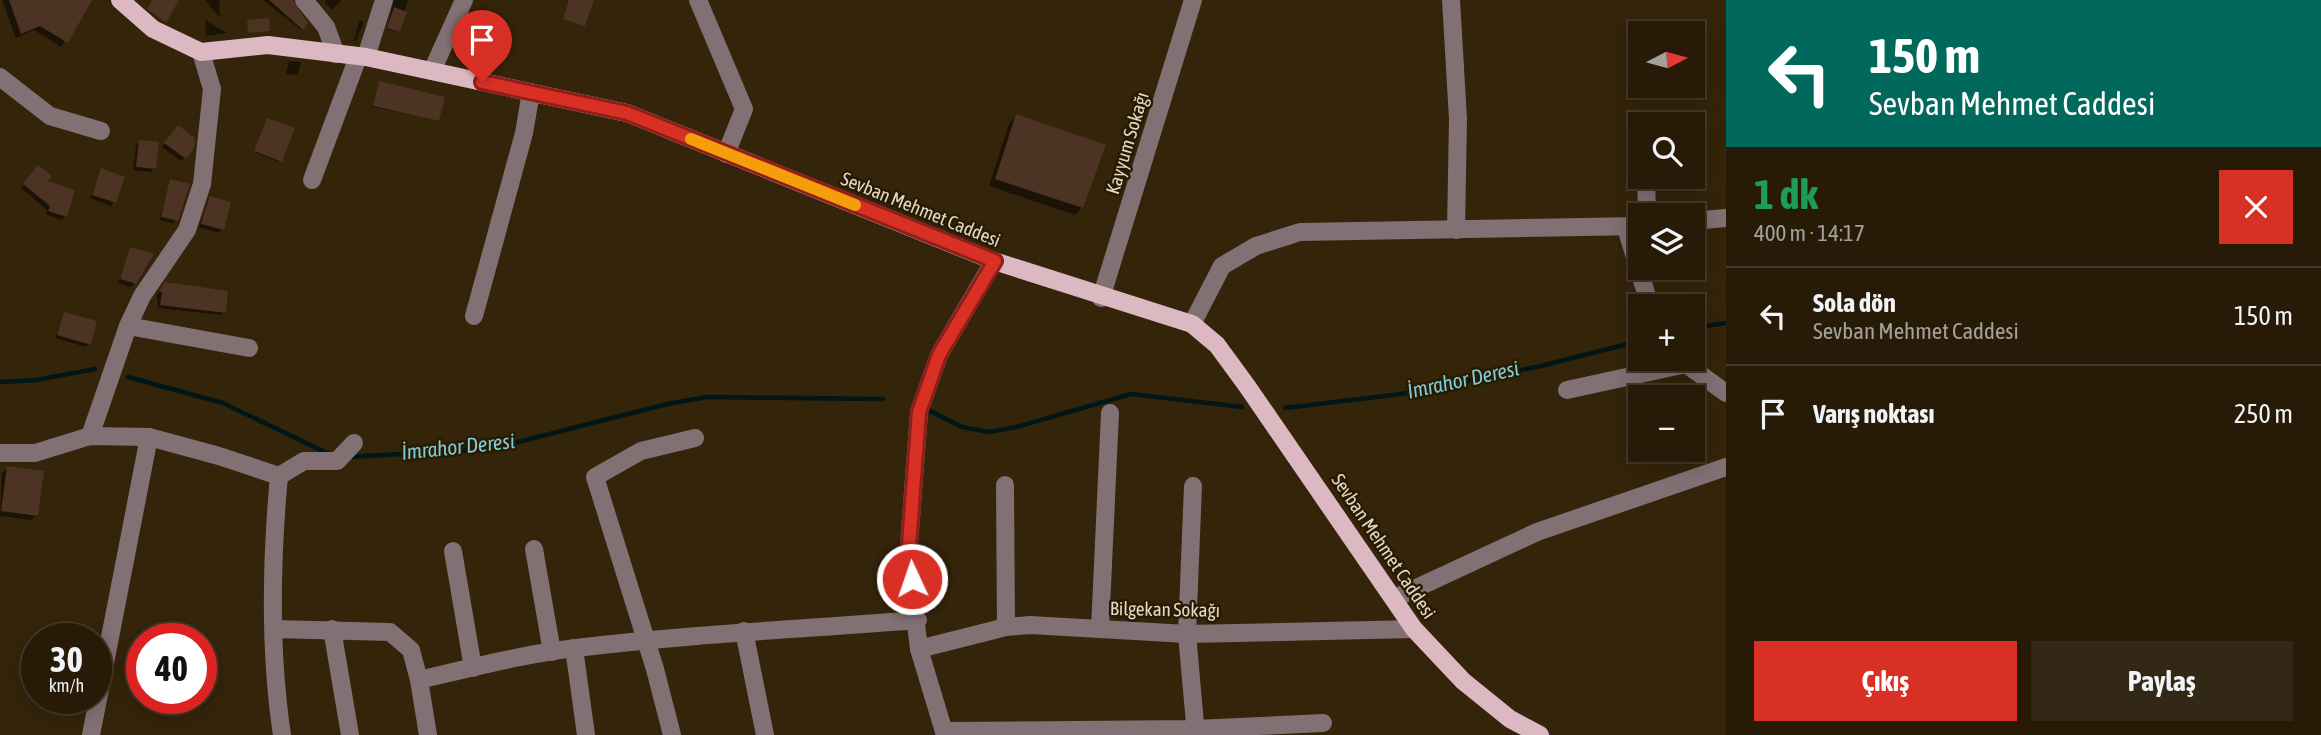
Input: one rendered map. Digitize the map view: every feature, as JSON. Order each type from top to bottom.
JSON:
[{"type":"main road","points":[[120,0],[153,29],[201,52]]},
{"type":"main road","name":"Sevban Mehmet Caddesi","points":[[201,52],[268,45],[362,57],[627,113],[995,261],[1101,298],[1192,324],[1217,345],[1414,629],[1463,681],[1510,719],[1540,735]]},
{"type":"street","points":[[304,0],[326,27],[336,54]]},
{"type":"street","points":[[312,180],[384,0]]},
{"type":"street","points":[[432,71],[464,0]]},
{"type":"street","points":[[698,0],[744,109],[726,154]]},
{"type":"street","name":"Kayyum Sokağı","points":[[1101,298],[1193,0]]},
{"type":"street","points":[[1451,0],[1458,119],[1456,230]]},
{"type":"street","points":[[90,436],[128,326],[142,296],[187,230],[202,184],[212,89],[201,52]]},
{"type":"street","points":[[0,76],[50,116],[101,131]]},
{"type":"street","points":[[474,316],[524,133],[531,92]]},
{"type":"street","points":[[1705,220],[1726,218]]},
{"type":"street","points":[[1192,324],[1222,266],[1256,246],[1300,232],[1628,227]]},
{"type":"street","points":[[995,261],[939,355],[919,412],[908,558],[918,620],[919,649],[944,733],[1195,732],[1323,723]]},
{"type":"street","points":[[128,326],[249,348]]},
{"type":"street","points":[[1567,390],[1643,371]]},
{"type":"street","points":[[1696,371],[1726,393]]},
{"type":"street","points":[[1100,629],[1110,413]]},
{"type":"street","points":[[0,453],[35,453],[90,436],[149,438],[219,456],[279,476]]},
{"type":"street","points":[[91,735],[149,438]]},
{"type":"street","points":[[671,735],[646,641],[595,477],[641,451],[695,438]]},
{"type":"street","points":[[279,476],[303,461],[328,464],[348,451]]},
{"type":"street","points":[[1395,598],[1537,532],[1726,467]]},
{"type":"street","points":[[279,476],[271,593],[274,629],[273,676],[282,735]]},
{"type":"street","points":[[1005,485],[1006,627]]},
{"type":"street","points":[[1193,486],[1188,634],[1195,732]]},
{"type":"street","points":[[534,549],[552,652]]},
{"type":"street","points":[[453,551],[473,668]]},
{"type":"street","points":[[419,680],[574,648],[744,631],[918,620]]},
{"type":"street","name":"Bilgekan Sokağı","points":[[919,649],[1006,627],[1030,625],[1188,634],[1414,629]]},
{"type":"street","points":[[274,629],[390,632],[411,650],[428,735]]},
{"type":"street","points":[[332,629],[350,735]]},
{"type":"street","points":[[744,631],[765,735]]},
{"type":"street","points":[[574,648],[586,735]]},
{"type":"building","points":[[9,0],[92,0],[68,43],[40,26],[21,34]]},
{"type":"building","points":[[152,0],[179,0],[166,23],[147,9]]},
{"type":"building","points":[[269,0],[293,0],[308,23],[303,30]]},
{"type":"building","points":[[569,0],[594,0],[585,26],[563,19]]},
{"type":"building","points":[[394,7],[407,12],[400,32],[387,28]]},
{"type":"building","points":[[269,18],[270,31],[248,33],[247,20]]},
{"type":"building","points":[[379,81],[445,97],[439,121],[373,106]]},
{"type":"building","points":[[1016,114],[1106,145],[1083,208],[995,179]]},
{"type":"building","points":[[267,118],[295,128],[282,162],[254,151]]},
{"type":"building","points":[[178,125],[195,138],[194,148],[186,159],[164,143]]},
{"type":"building","points":[[139,140],[159,142],[156,169],[136,167]]},
{"type":"building","points":[[38,165],[52,176],[48,181],[75,190],[67,217],[48,211],[50,206],[23,184]]},
{"type":"building","points":[[101,168],[125,177],[116,203],[92,195]]},
{"type":"building","points":[[170,179],[190,184],[178,221],[161,217]]},
{"type":"building","points":[[210,196],[231,202],[224,230],[201,224]]},
{"type":"building","points":[[130,247],[154,254],[136,284],[120,279]]},
{"type":"building","points":[[165,282],[228,291],[226,313],[160,305],[162,292],[159,291]]},
{"type":"building","points":[[64,312],[97,321],[91,345],[57,335]]},
{"type":"building","points":[[7,466],[44,471],[38,516],[1,511]]},
{"type":"waterway","name":"İmrahor Deresi","points":[[1705,326],[1726,323]]},
{"type":"waterway","name":"İmrahor Deresi","points":[[1285,408],[1401,394],[1541,366],[1628,344]]},
{"type":"waterway","name":"İmrahor Deresi","points":[[0,382],[36,380],[95,369]]},
{"type":"waterway","name":"İmrahor Deresi","points":[[128,377],[223,403],[329,454]]},
{"type":"waterway","name":"İmrahor Deresi","points":[[930,411],[962,427],[989,432],[1016,427],[1131,394],[1242,407]]},
{"type":"waterway","name":"İmrahor Deresi","points":[[348,457],[491,449],[667,404],[707,397],[883,399]]},
{"type":"slow traffic","points":[[691,139],[855,205]]},
{"type":"route","points":[[482,82],[627,113],[995,261],[939,355],[919,412],[908,558],[912,579]]}]
